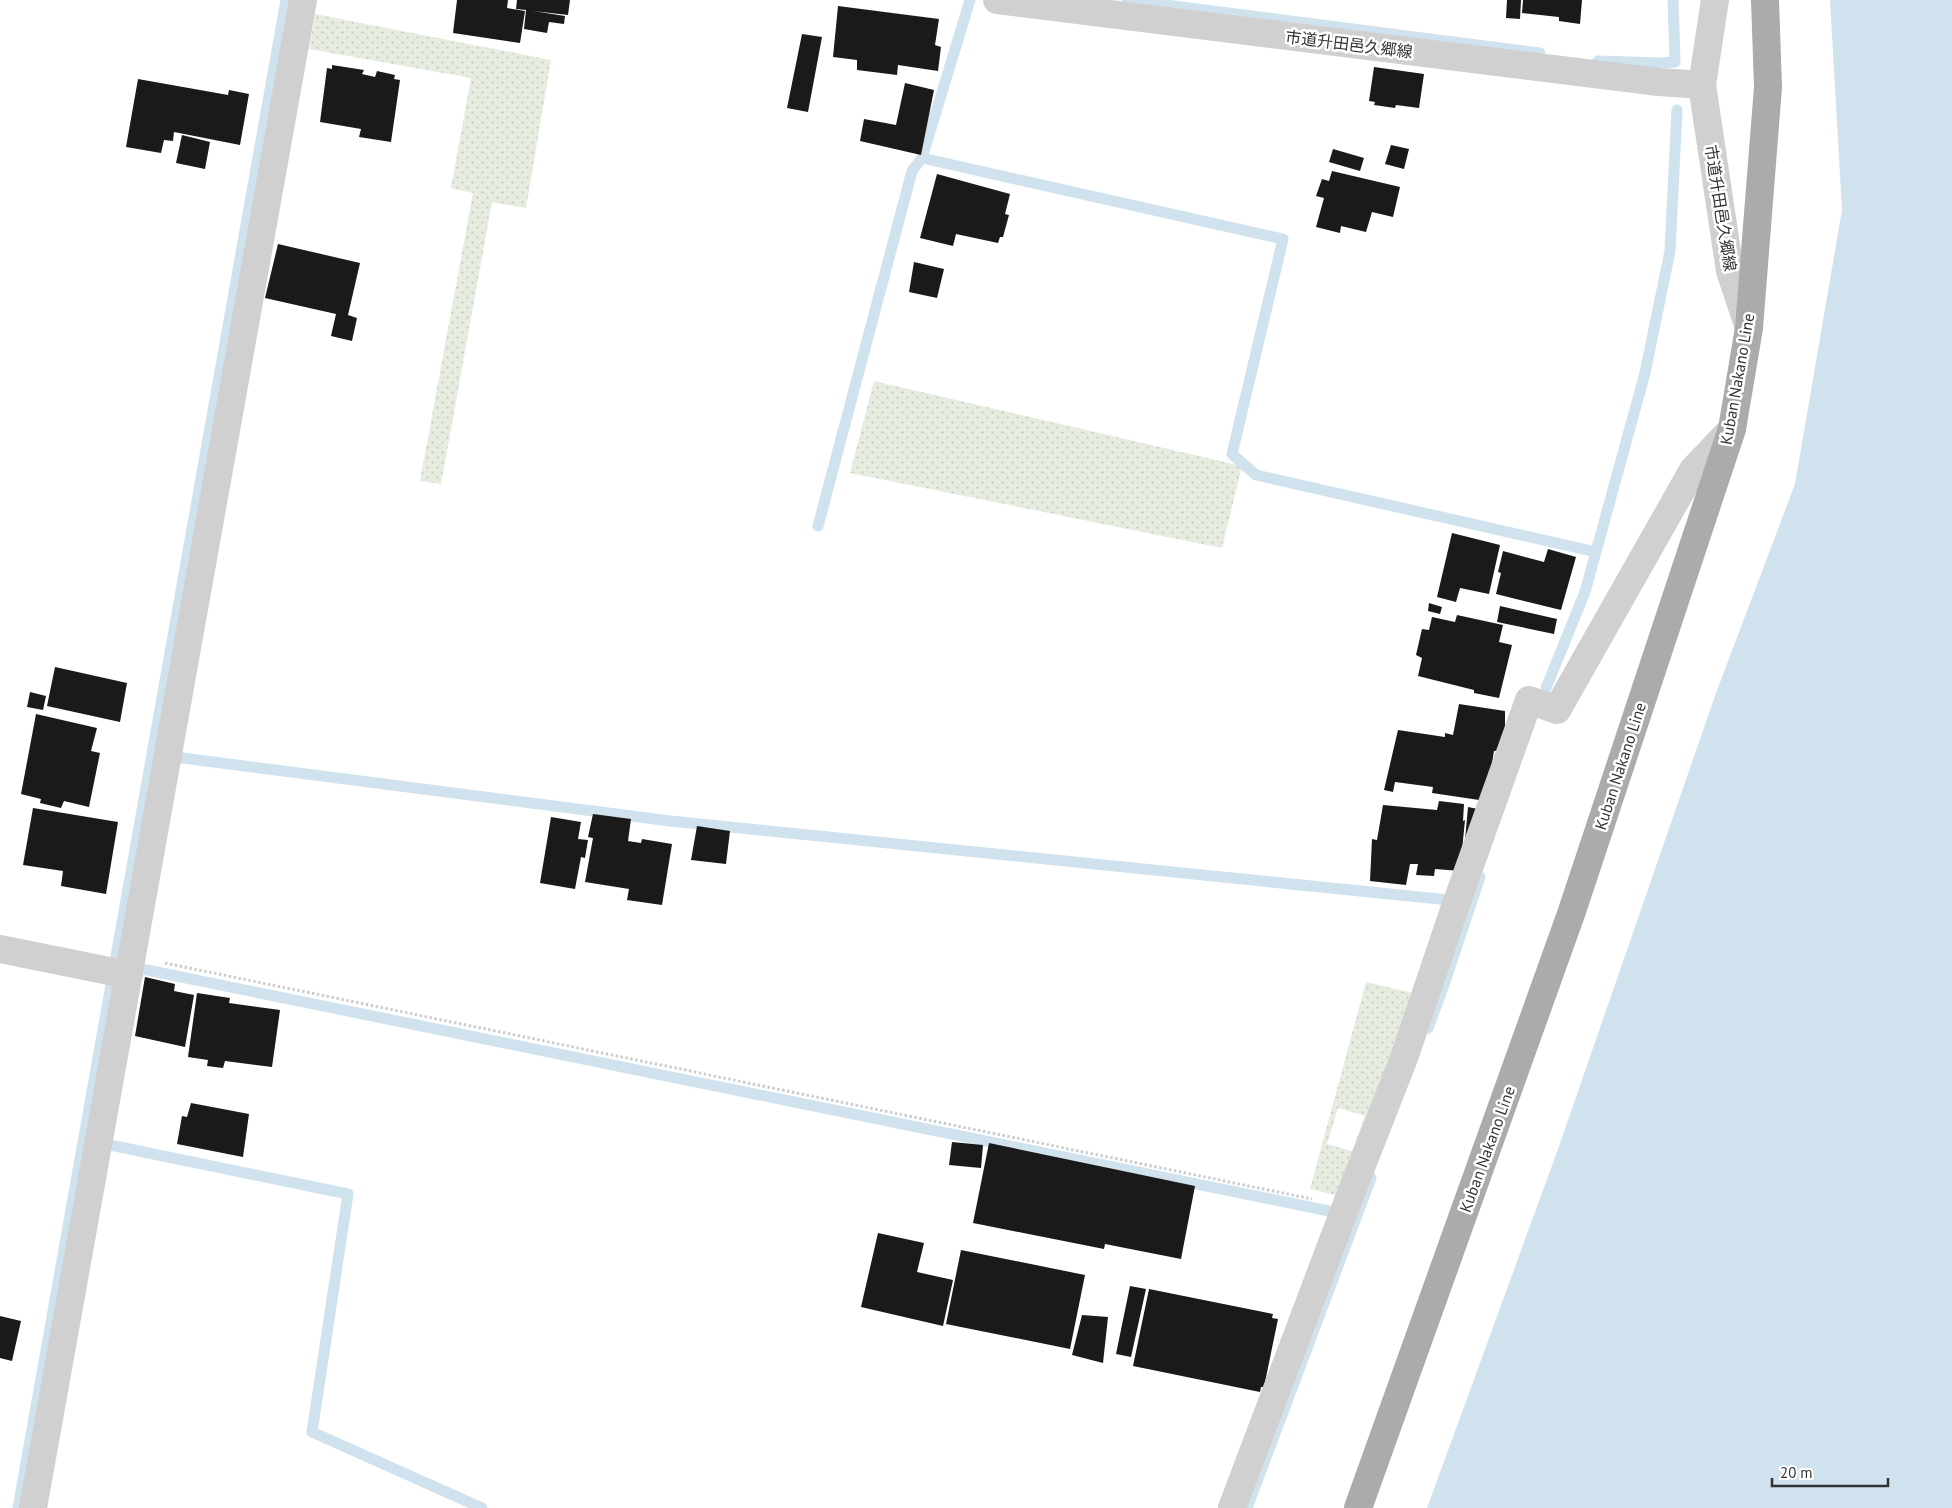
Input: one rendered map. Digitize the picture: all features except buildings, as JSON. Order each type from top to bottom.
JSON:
[{"type":"main road","name":"Kuban Nakano Line","points":[[1358,1508],[1571,914],[1732,429],[1749,328],[1768,86],[1765,0]]},
{"type":"street","points":[[33,1508],[121,969],[303,0]]},
{"type":"street","name":"市道升田邑久郷線","points":[[997,0],[1649,81],[1702,85]]},
{"type":"street","name":"市道升田邑久郷線","points":[[1715,0],[1702,85],[1730,271],[1749,328]]},
{"type":"street","points":[[1232,1508],[1404,1058],[1529,700],[1557,710],[1692,470],[1732,429]]},
{"type":"street","points":[[0,949],[121,969]]},
{"type":"path","points":[[121,969],[1346,1206]]},
{"type":"shaded area","points":[[315,14],[551,60],[526,208],[492,202],[441,484],[420,481],[473,193],[451,188],[471,78],[309,49]]},
{"type":"shaded area","points":[[874,381],[1242,466],[1222,548],[850,473]]},
{"type":"shaded area","points":[[1366,982],[1417,994],[1340,1196],[1310,1189]],"holes":[[[1338,1108],[1365,1116],[1352,1151],[1327,1144]]]},
{"type":"water","points":[[1830,0],[1952,0],[1952,1508],[1427,1508],[1557,1152],[1716,693],[1795,484],[1842,210]]},
{"type":"waterway","points":[[18,1508],[286,0]]},
{"type":"waterway","points":[[818,526],[912,171],[922,158],[970,0]]},
{"type":"waterway","points":[[1127,0],[1540,53]]},
{"type":"waterway","points":[[1598,61],[1675,62],[1673,0]]},
{"type":"waterway","points":[[1546,688],[1585,592],[1645,373],[1670,251],[1677,110]]},
{"type":"waterway","points":[[922,158],[1283,239],[1232,454],[1256,475],[1596,552]]},
{"type":"waterway","points":[[175,757],[670,821],[1449,900]]},
{"type":"waterway","points":[[1428,1028],[1480,877]]},
{"type":"waterway","points":[[142,969],[1329,1211]]},
{"type":"waterway","points":[[110,1145],[348,1194],[312,1432],[482,1508]]},
{"type":"waterway","points":[[1247,1508],[1371,1178]]}]
